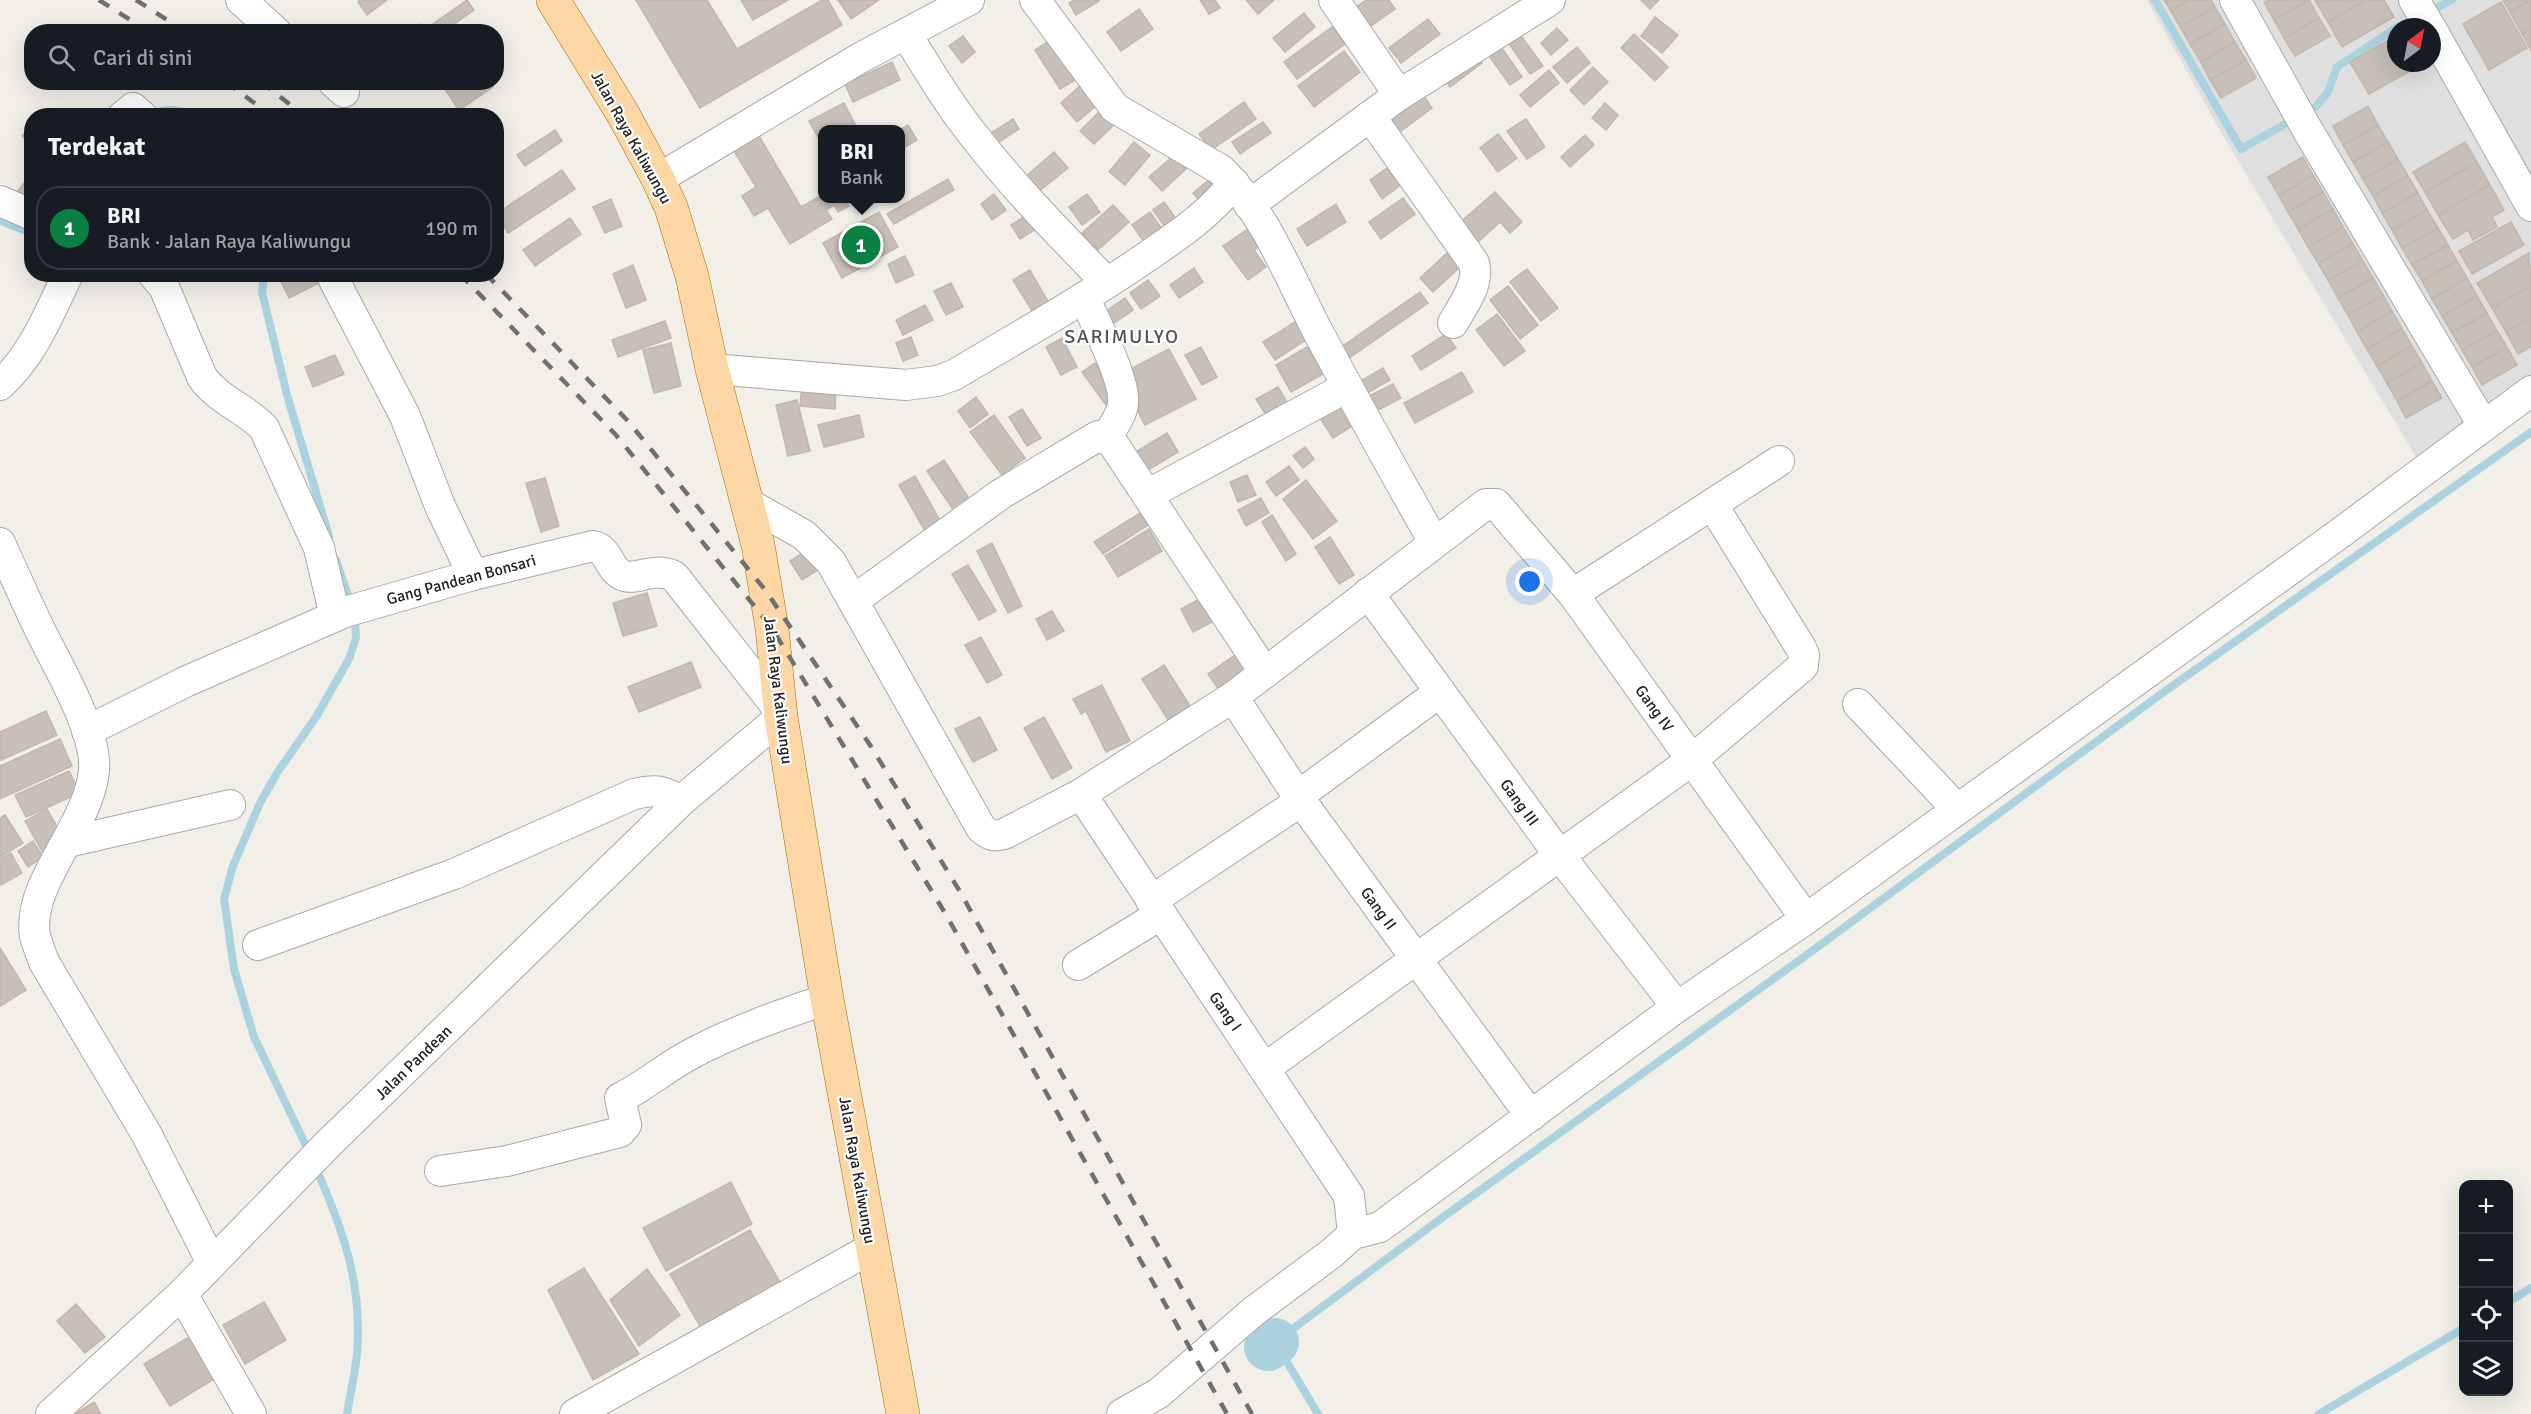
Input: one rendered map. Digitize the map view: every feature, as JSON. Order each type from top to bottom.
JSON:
[{"type":"main road","name":"Jalan Raya Kaliwungu","points":[[553,0],[623,114],[658,179],[671,207],[692,276],[712,369],[758,545],[772,628],[780,714],[827,999],[903,1414]]},
{"type":"street","points":[[241,0],[267,24]]},
{"type":"street","points":[[658,179],[860,58],[969,0]]},
{"type":"street","points":[[747,503],[793,528],[814,544],[831,562],[981,828],[987,834],[996,836],[1081,794],[1233,697],[1434,542],[1347,387],[1269,237],[1241,193],[1221,170],[1115,108],[1035,0]]},
{"type":"street","points":[[1334,0],[1399,94]]},
{"type":"street","points":[[712,369],[906,385],[937,381],[954,375],[1096,290],[1194,225],[1217,204],[1241,193],[1370,116],[1505,11],[1550,0]]},
{"type":"street","points":[[2235,0],[2301,117],[2483,425]]},
{"type":"street","points":[[2423,16],[2531,206]]},
{"type":"street","points":[[906,34],[944,97],[976,140],[1051,224],[1096,290],[1123,405],[1106,438]]},
{"type":"street","points":[[1370,116],[1474,263],[1475,277],[1468,297],[1453,323]]},
{"type":"street","points":[[0,201],[24,212]]},
{"type":"street","points":[[0,385],[21,363],[42,331],[64,282]]},
{"type":"street","points":[[160,282],[209,388],[221,398],[252,415],[264,428],[350,610]]},
{"type":"street","points":[[335,282],[405,416],[440,506],[473,575]]},
{"type":"street","points":[[1148,495],[1347,387]]},
{"type":"street","points":[[1122,1414],[1159,1394],[1254,1311],[1332,1253],[1353,1234],[1380,1227],[1677,1008],[1806,919],[2343,531],[2531,391]]},
{"type":"street","points":[[854,600],[1001,494],[1098,436],[1112,442],[1265,673]]},
{"type":"street","points":[[1573,594],[1779,461]]},
{"type":"street","name":"Gang IV","points":[[1434,542],[1485,504],[1496,504],[1573,594],[1806,919]]},
{"type":"street","points":[[1265,1068],[1692,759],[1798,671],[1804,661],[1801,648],[1712,504]]},
{"type":"street","points":[[0,543],[87,731],[93,749],[94,769],[89,797],[47,880],[35,919],[35,935],[44,962],[147,1135],[212,1263]]},
{"type":"street","name":"Gang Pandean Bonsari","points":[[87,731],[185,682],[350,610],[473,575],[593,546],[603,550],[615,570],[622,575],[631,578],[655,571],[674,576],[780,714]]},
{"type":"street","name":"Gang III","points":[[1368,593],[1560,856],[1677,1008]]},
{"type":"street","points":[[1078,965],[1440,692]]},
{"type":"street","name":"Gang II","points":[[1233,697],[1300,799],[1531,1116]]},
{"type":"street","points":[[1858,704],[1957,809]]},
{"type":"street","name":"Jalan Pandean","points":[[51,1414],[182,1294],[328,1144],[681,801],[780,714]]},
{"type":"street","points":[[258,945],[454,874],[634,794],[650,790],[664,791],[681,801]]},
{"type":"street","name":"Gang I","points":[[1081,794],[1349,1196],[1353,1234]]},
{"type":"street","points":[[68,842],[230,806]]},
{"type":"street","points":[[440,1171],[507,1161],[620,1132],[626,1125],[619,1099],[621,1097],[689,1055],[731,1034],[827,999]]},
{"type":"street","points":[[575,1414],[872,1248]]},
{"type":"street","points":[[182,1294],[252,1414]]},
{"type":"shaded area","points":[[2147,0],[2531,0],[2531,380],[2416,457],[2222,134]]},
{"type":"building","points":[[360,0],[387,0],[367,15],[358,2]]},
{"type":"building","points":[[467,0],[474,10],[454,24],[433,24]]},
{"type":"building","points":[[636,0],[707,0],[737,49],[822,0],[828,0],[842,25],[700,108]]},
{"type":"building","points":[[741,0],[788,0],[753,20]]},
{"type":"building","points":[[838,0],[879,0],[851,19]]},
{"type":"building","points":[[1074,0],[1099,1],[1076,15],[1069,3]]},
{"type":"building","points":[[1200,0],[1215,0],[1220,8],[1209,14]]},
{"type":"building","points":[[1246,0],[1274,0],[1258,14]]},
{"type":"building","points":[[1366,0],[1389,0],[1395,9],[1368,28],[1354,9]]},
{"type":"building","points":[[1641,0],[1659,0],[1650,9]]},
{"type":"building","points":[[2164,0],[2189,0],[2171,11]]},
{"type":"building","points":[[2189,0],[2211,0],[2215,7],[2180,27],[2171,11]]},
{"type":"building","points":[[2268,0],[2309,0],[2274,20],[2264,2]]},
{"type":"building","points":[[2309,0],[2319,18],[2284,38],[2274,20]]},
{"type":"building","points":[[2315,0],[2366,0],[2328,22]]},
{"type":"building","points":[[2366,0],[2384,0],[2394,17],[2387,18],[2387,21],[2342,47],[2328,22]]},
{"type":"building","points":[[2503,0],[2531,0],[2510,12]]},
{"type":"building","points":[[2531,0],[2531,29],[2522,34],[2510,12]]},
{"type":"building","points":[[2501,2],[2527,48],[2489,70],[2463,24]]},
{"type":"building","points":[[2215,7],[2225,24],[2190,44],[2180,27]]},
{"type":"building","points":[[1139,9],[1153,29],[1121,51],[1107,32]]},
{"type":"building","points":[[1304,13],[1315,27],[1285,52],[1273,38]]},
{"type":"building","points":[[1655,17],[1678,35],[1662,53],[1641,36]]},
{"type":"building","points":[[2319,18],[2330,36],[2295,56],[2284,38]]},
{"type":"building","points":[[1428,19],[1440,34],[1401,63],[1389,48]]},
{"type":"building","points":[[2225,24],[2235,42],[2201,62],[2190,44]]},
{"type":"building","points":[[1332,27],[1345,44],[1297,79],[1284,62]]},
{"type":"building","points":[[1557,28],[1568,40],[1551,55],[1541,43]]},
{"type":"building","points":[[2531,29],[2531,50],[2522,34]]},
{"type":"building","points":[[1517,30],[1543,66],[1530,74],[1505,38]]},
{"type":"building","points":[[1634,34],[1668,67],[1655,81],[1621,48]]},
{"type":"building","points":[[963,36],[975,52],[962,63],[949,46]]},
{"type":"building","points":[[1049,41],[1075,80],[1060,89],[1035,50]]},
{"type":"building","points":[[1497,41],[1522,77],[1510,85],[1484,49]]},
{"type":"building","points":[[2387,41],[2387,72],[2408,72],[2369,94],[2350,62]]},
{"type":"building","points":[[2235,42],[2246,60],[2210,80],[2201,62]]},
{"type":"building","points":[[1577,47],[1590,63],[1567,83],[1553,67]]},
{"type":"building","points":[[1344,51],[1360,72],[1314,107],[1298,86]]},
{"type":"building","points":[[1474,52],[1482,63],[1450,87],[1441,75]]},
{"type":"building","points":[[2246,60],[2256,78],[2221,98],[2210,80]]},
{"type":"building","points":[[892,62],[900,80],[853,102],[845,84]]},
{"type":"building","points":[[1593,67],[1608,82],[1584,105],[1570,90]]},
{"type":"building","points":[[1549,70],[1559,83],[1530,107],[1520,95]]},
{"type":"building","points":[[1080,86],[1097,105],[1077,122],[1061,103]]},
{"type":"building","points":[[1419,89],[1432,108],[1393,137],[1379,118]]},
{"type":"building","points":[[445,90],[489,90],[462,108],[458,108]]},
{"type":"building","points":[[1244,102],[1256,119],[1211,150],[1199,134]]},
{"type":"building","points":[[844,103],[855,125],[818,125],[818,138],[809,121]]},
{"type":"building","points":[[1605,103],[1618,115],[1606,130],[1592,118]]},
{"type":"building","points":[[2368,106],[2378,125],[2343,145],[2333,126]]},
{"type":"building","points":[[1101,110],[1115,124],[1094,144],[1080,131]]},
{"type":"building","points":[[1013,119],[1019,129],[990,148],[983,138]]},
{"type":"building","points":[[1526,119],[1545,147],[1527,159],[1507,131]]},
{"type":"building","points":[[1263,122],[1271,133],[1240,154],[1232,142]]},
{"type":"building","points":[[908,125],[917,140],[905,147],[905,127]]},
{"type":"building","points":[[2378,125],[2388,142],[2353,162],[2343,145]]},
{"type":"building","points":[[555,130],[562,141],[525,166],[517,155]]},
{"type":"building","points":[[1498,134],[1517,158],[1498,172],[1480,148]]},
{"type":"building","points":[[1585,135],[1594,145],[1570,167],[1561,157]]},
{"type":"building","points":[[759,136],[801,207],[818,197],[818,203],[847,203],[849,206],[838,212],[834,205],[826,210],[832,219],[790,244],[768,208],[754,216],[742,196],[756,187],[734,151]]},
{"type":"building","points":[[1134,142],[1150,155],[1125,185],[1109,172]]},
{"type":"building","points":[[2388,142],[2398,159],[2363,179],[2353,162]]},
{"type":"building","points":[[2465,142],[2477,162],[2425,192],[2413,172]]},
{"type":"building","points":[[1054,152],[1068,168],[1037,193],[1024,178]]},
{"type":"building","points":[[1173,156],[1186,169],[1162,191],[1149,177]]},
{"type":"building","points":[[2303,157],[2313,175],[2279,196],[2268,177]]},
{"type":"building","points":[[2398,159],[2408,176],[2373,196],[2363,179]]},
{"type":"building","points":[[2477,162],[2490,185],[2438,215],[2425,192]]},
{"type":"building","points":[[1387,168],[1399,186],[1382,199],[1370,180]]},
{"type":"building","points":[[562,170],[575,189],[508,233],[504,227],[504,209]]},
{"type":"building","points":[[1215,175],[1225,188],[1203,205],[1193,193]]},
{"type":"building","points":[[2313,175],[2323,192],[2288,212],[2279,196]]},
{"type":"building","points":[[2408,176],[2418,193],[2382,213],[2373,196]]},
{"type":"building","points":[[948,179],[954,190],[894,224],[887,214]]},
{"type":"building","points":[[24,183],[24,201],[15,195]]},
{"type":"building","points":[[2490,185],[2504,210],[2492,217],[2497,227],[2473,240],[2468,230],[2453,239],[2438,215]]},
{"type":"building","points":[[1495,192],[1522,222],[1510,233],[1500,222],[1476,244],[1458,224]]},
{"type":"building","points":[[2323,192],[2333,209],[2298,229],[2288,212]]},
{"type":"building","points":[[2418,193],[2427,210],[2392,230],[2382,213]]},
{"type":"building","points":[[994,194],[1006,210],[992,220],[981,204]]},
{"type":"building","points":[[1087,194],[1100,212],[1082,225],[1069,207]]},
{"type":"building","points":[[1403,198],[1415,214],[1381,239],[1369,222]]},
{"type":"building","points":[[611,199],[622,226],[605,233],[593,207]]},
{"type":"building","points":[[1164,202],[1180,224],[1168,231],[1153,210]]},
{"type":"building","points":[[1336,204],[1346,222],[1307,246],[1297,229]]},
{"type":"building","points":[[1113,205],[1129,222],[1098,250],[1082,233]]},
{"type":"building","points":[[2333,209],[2343,227],[2308,247],[2298,229]]},
{"type":"building","points":[[2427,210],[2438,228],[2402,248],[2392,230]]},
{"type":"building","points":[[879,212],[898,247],[842,278],[823,243]]},
{"type":"building","points":[[1150,212],[1165,233],[1147,246],[1132,225]]},
{"type":"building","points":[[1027,215],[1036,229],[1020,239],[1011,225]]},
{"type":"building","points":[[570,218],[581,234],[535,266],[523,250]]},
{"type":"building","points":[[2511,222],[2524,245],[2472,274],[2459,251]]},
{"type":"building","points":[[1251,227],[1263,244],[1254,250],[1266,267],[1248,280],[1223,246]]},
{"type":"building","points":[[2343,227],[2353,244],[2318,263],[2308,247]]},
{"type":"building","points":[[2438,228],[2448,245],[2412,265],[2402,248]]},
{"type":"building","points":[[2353,244],[2363,261],[2328,280],[2318,263]]},
{"type":"building","points":[[2448,245],[2457,261],[2422,281],[2412,265]]},
{"type":"building","points":[[1447,253],[1460,267],[1433,292],[1420,278]]},
{"type":"building","points":[[2529,253],[2531,286],[2492,308],[2477,283]]},
{"type":"building","points":[[905,256],[914,275],[896,283],[888,264]]},
{"type":"building","points":[[2363,261],[2373,278],[2338,298],[2328,280]]},
{"type":"building","points":[[2457,261],[2467,278],[2432,299],[2422,281]]},
{"type":"building","points":[[633,265],[646,300],[626,308],[613,274]]},
{"type":"building","points":[[1194,268],[1203,282],[1179,298],[1170,285]]},
{"type":"building","points":[[1527,269],[1558,308],[1541,321],[1510,282]]},
{"type":"building","points":[[1030,270],[1050,305],[1034,314],[1013,280]]},
{"type":"building","points":[[2373,278],[2383,295],[2348,315],[2338,298]]},
{"type":"building","points":[[2467,278],[2477,296],[2442,316],[2432,299]]},
{"type":"building","points":[[1148,280],[1160,296],[1141,309],[1130,293]]},
{"type":"building","points":[[281,282],[321,282],[289,298]]},
{"type":"building","points":[[951,283],[963,307],[946,315],[934,291]]},
{"type":"building","points":[[1508,286],[1538,325],[1520,339],[1490,300]]},
{"type":"building","points":[[2531,286],[2531,317],[2506,332],[2492,308]]},
{"type":"building","points":[[1420,292],[1428,303],[1345,361],[1337,350]]},
{"type":"building","points":[[2383,295],[2392,311],[2357,332],[2348,315]]},
{"type":"building","points":[[2477,296],[2487,313],[2452,333],[2442,316]]},
{"type":"building","points":[[1125,298],[1133,310],[1107,328],[1099,316]]},
{"type":"building","points":[[925,305],[933,320],[903,335],[896,320]]},
{"type":"building","points":[[2392,311],[2402,329],[2367,349],[2357,332]]},
{"type":"building","points":[[2487,313],[2497,331],[2462,350],[2452,333]]},
{"type":"building","points":[[1497,314],[1525,351],[1504,366],[1476,330]]},
{"type":"building","points":[[2531,317],[2531,347],[2518,354],[2506,332]]},
{"type":"building","points":[[665,321],[671,338],[618,357],[612,340]]},
{"type":"building","points":[[1295,322],[1306,340],[1275,360],[1263,342]]},
{"type":"building","points":[[2402,329],[2412,346],[2377,366],[2367,349]]},
{"type":"building","points":[[2497,331],[2507,347],[2472,367],[2462,350]]},
{"type":"building","points":[[1446,334],[1456,348],[1421,370],[1412,356]]},
{"type":"building","points":[[911,337],[918,355],[903,361],[896,343]]},
{"type":"building","points":[[1062,338],[1077,367],[1061,375],[1046,347]]},
{"type":"building","points":[[671,343],[681,386],[654,393],[643,350]]},
{"type":"building","points":[[2412,346],[2422,363],[2387,383],[2377,366]]},
{"type":"building","points":[[1201,347],[1217,377],[1202,385],[1185,355]]},
{"type":"building","points":[[1307,347],[1323,374],[1291,392],[1276,365]]},
{"type":"building","points":[[2507,347],[2517,365],[2482,385],[2472,367]]},
{"type":"building","points":[[1169,349],[1196,399],[1145,425],[1119,375]]},
{"type":"building","points":[[335,355],[344,374],[313,387],[305,367]]},
{"type":"building","points":[[1095,363],[1118,396],[1106,405],[1082,372]]},
{"type":"building","points":[[2422,363],[2432,381],[2397,401],[2387,383]]},
{"type":"building","points":[[1383,368],[1390,380],[1364,395],[1357,383]]},
{"type":"building","points":[[1462,372],[1473,392],[1415,423],[1404,403]]},
{"type":"building","points":[[2432,381],[2442,398],[2406,418],[2397,401]]},
{"type":"building","points":[[1393,384],[1401,398],[1367,416],[1359,401]]},
{"type":"building","points":[[802,386],[836,389],[835,409],[800,406]]},
{"type":"building","points":[[1278,387],[1292,411],[1271,423],[1256,399]]},
{"type":"building","points":[[976,397],[988,414],[970,428],[958,411]]},
{"type":"building","points":[[797,400],[810,451],[788,456],[776,405]]},
{"type":"building","points":[[1339,407],[1351,427],[1333,438],[1320,418]]},
{"type":"building","points":[[1022,409],[1041,438],[1027,446],[1009,417]]},
{"type":"building","points":[[859,415],[864,437],[824,447],[818,425]]},
{"type":"building","points":[[994,415],[1025,458],[1002,475],[970,432]]},
{"type":"building","points":[[1167,433],[1178,452],[1140,475],[1129,456]]},
{"type":"building","points":[[1305,447],[1314,459],[1303,468],[1293,456]]},
{"type":"building","points":[[944,460],[968,497],[952,508],[927,471]]},
{"type":"building","points":[[1289,466],[1299,480],[1276,496],[1266,482]]},
{"type":"building","points":[[1247,475],[1256,495],[1238,502],[1230,482]]},
{"type":"building","points":[[915,476],[942,524],[926,533],[899,485]]},
{"type":"building","points":[[545,478],[559,526],[541,532],[526,483]]},
{"type":"building","points":[[1306,480],[1337,521],[1313,539],[1283,499]]},
{"type":"building","points":[[1261,498],[1269,513],[1246,526],[1238,510]]},
{"type":"building","points":[[1140,513],[1148,525],[1103,554],[1094,542]]},
{"type":"building","points":[[1272,515],[1296,554],[1286,561],[1262,522]]},
{"type":"building","points":[[1149,529],[1162,551],[1118,577],[1105,556]]},
{"type":"building","points":[[1330,537],[1354,575],[1339,584],[1315,547]]},
{"type":"building","points":[[992,543],[1022,606],[1008,613],[977,551]]},
{"type":"building","points":[[809,549],[821,568],[802,580],[790,561]]},
{"type":"building","points":[[968,565],[996,611],[979,620],[952,574]]},
{"type":"building","points":[[647,593],[657,626],[623,636],[613,603]]},
{"type":"building","points":[[1201,598],[1214,621],[1193,632],[1181,609]]},
{"type":"building","points":[[1052,611],[1064,631],[1047,640],[1036,619]]},
{"type":"building","points":[[981,637],[1002,675],[987,683],[965,645]]},
{"type":"building","points":[[1235,655],[1250,677],[1223,696],[1208,674]]},
{"type":"building","points":[[691,662],[701,687],[639,712],[628,687]]},
{"type":"building","points":[[1164,665],[1192,709],[1170,723],[1142,679]]},
{"type":"building","points":[[1102,685],[1130,741],[1106,752],[1086,711],[1081,714],[1073,699]]},
{"type":"building","points":[[46,711],[57,735],[1,760],[0,732]]},
{"type":"building","points":[[980,717],[997,750],[973,762],[955,729]]},
{"type":"building","points":[[1044,717],[1072,768],[1052,779],[1024,728]]},
{"type":"building","points":[[60,739],[72,766],[0,799],[0,766]]},
{"type":"building","points":[[69,771],[80,793],[26,817],[15,795]]},
{"type":"building","points":[[47,809],[64,839],[42,851],[25,821]]},
{"type":"building","points":[[5,815],[23,843],[0,857],[0,818]]},
{"type":"building","points":[[33,841],[43,857],[28,867],[18,851]]},
{"type":"building","points":[[11,853],[22,873],[1,885],[0,859]]},
{"type":"building","points":[[0,948],[26,990],[0,1006]]},
{"type":"building","points":[[731,1182],[752,1224],[666,1271],[643,1228]]},
{"type":"building","points":[[750,1230],[781,1284],[701,1328],[670,1274]]},
{"type":"building","points":[[584,1268],[639,1354],[593,1380],[548,1290]]},
{"type":"building","points":[[647,1269],[680,1315],[639,1346],[610,1300]]},
{"type":"building","points":[[264,1302],[286,1340],[245,1364],[223,1325]]},
{"type":"building","points":[[76,1304],[105,1337],[85,1353],[57,1321]]},
{"type":"building","points":[[194,1334],[219,1376],[170,1406],[144,1364]]},
{"type":"building","points":[[94,1402],[101,1414],[75,1414]]},
{"type":"waterway","points":[[2155,0],[2241,149],[2317,106],[2328,92],[2337,67],[2387,34]]},
{"type":"waterway","points":[[2416,18],[2452,0]]},
{"type":"waterway","points":[[0,221],[24,230]]},
{"type":"waterway","points":[[264,282],[262,292],[287,395],[329,536]]},
{"type":"waterway","points":[[1318,1414],[1275,1342],[2161,694],[2531,432]]},
{"type":"waterway","points":[[310,1154],[254,1037],[234,969],[224,899],[233,866],[260,803],[277,773],[316,717],[349,659],[356,638],[355,616],[336,560]]},
{"type":"waterway","points":[[315,1166],[342,1235],[349,1258],[357,1304],[357,1354],[347,1414]]},
{"type":"waterway","points":[[2513,1299],[2531,1288]]},
{"type":"waterway","points":[[2319,1414],[2459,1331]]},
{"type":"waterway","points":[[1268,1347],[1275,1342]]},
{"type":"railway","points":[[99,0],[136,24]]},
{"type":"railway","points":[[136,0],[174,24]]},
{"type":"railway","points":[[237,90],[261,108]]},
{"type":"railway","points":[[271,90],[295,108]]},
{"type":"railway","points":[[468,282],[616,435],[772,628],[945,913],[1227,1414]]},
{"type":"railway","points":[[494,282],[628,421],[766,591],[870,745],[959,890],[1252,1414]]},
{"type":"place","name":"BRI","points":[[861,245]]},
{"type":"district","name":"SARIMULYO","points":[[1122,336]]}]
